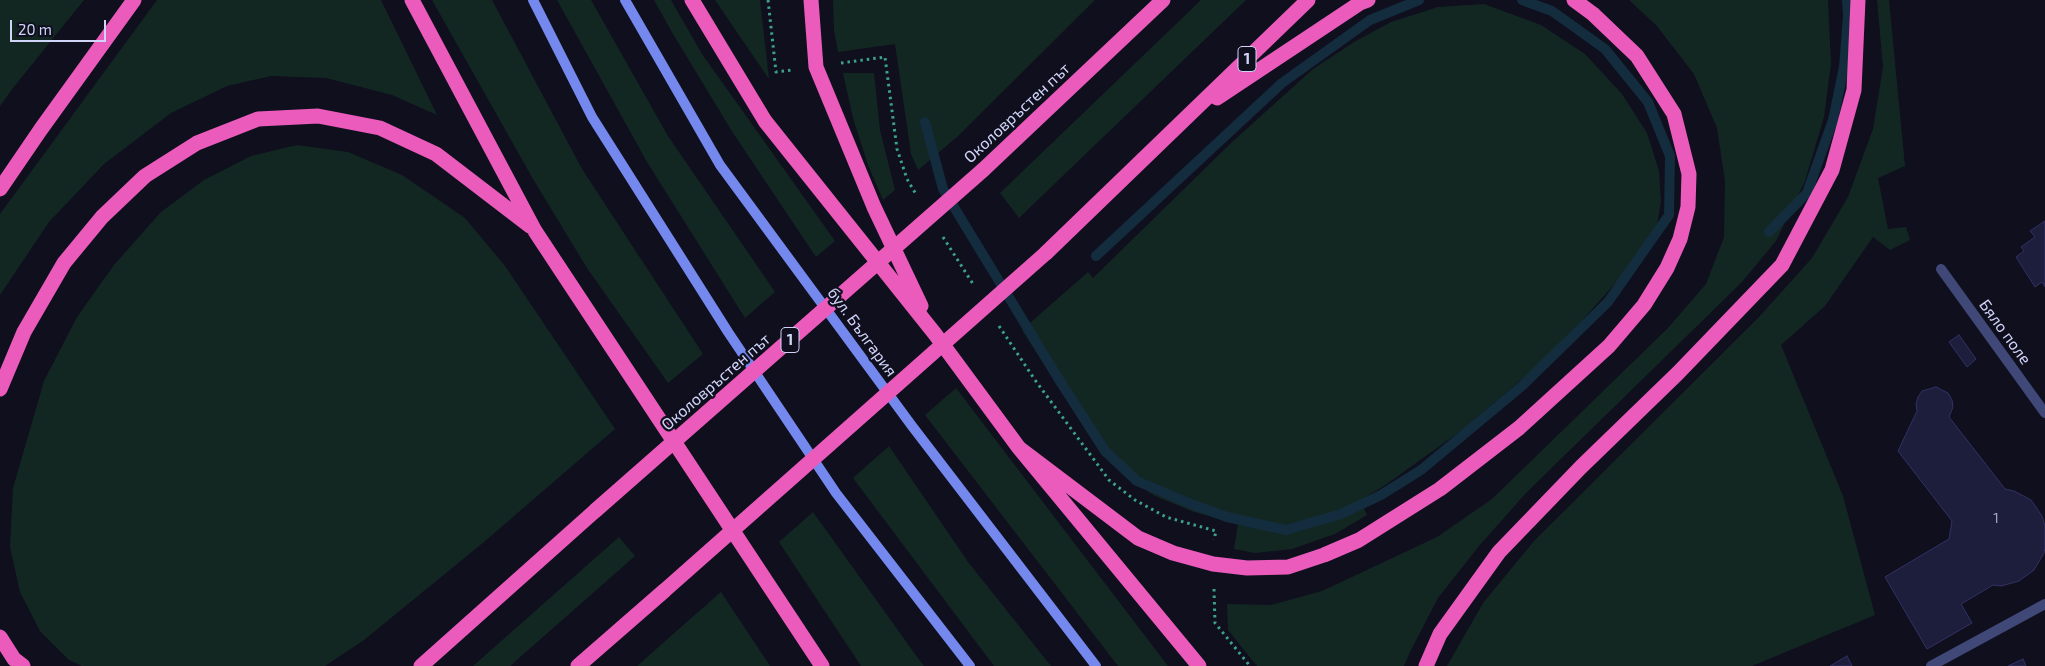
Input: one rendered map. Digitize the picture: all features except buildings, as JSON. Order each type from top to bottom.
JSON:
[{"type":"highway","points":[[0,189],[40,129],[134,0]]},
{"type":"highway","points":[[412,0],[535,230],[822,666]]},
{"type":"highway","points":[[692,0],[765,121],[935,334],[1019,448],[1198,666]]},
{"type":"highway","points":[[811,0],[816,67],[890,243],[935,334]]},
{"type":"highway","name":"Околовръстен път","points":[[421,666],[983,170],[1163,0]]},
{"type":"highway","name":"1","points":[[578,666],[1046,253],[1308,0]]},
{"type":"highway","points":[[1186,118],[1360,3],[1368,0]]},
{"type":"highway","points":[[1019,448],[1138,538],[1173,553],[1213,564],[1247,568],[1288,567],[1324,555],[1359,540],[1440,489],[1519,428],[1609,346],[1644,305],[1667,268],[1677,246],[1688,207],[1689,174],[1674,114],[1637,56],[1593,14],[1574,0]]},
{"type":"highway","points":[[1426,666],[1440,634],[1499,552],[1581,467],[1678,373],[1782,265],[1832,170],[1854,90],[1858,0]]},
{"type":"highway","points":[[0,389],[24,332],[64,263],[102,217],[145,176],[197,143],[258,119],[318,116],[380,128],[436,154],[535,230]]},
{"type":"highway","points":[[0,637],[14,659],[23,666]]},
{"type":"main road","points":[[533,0],[592,117],[728,332],[836,493],[970,666]]},
{"type":"main road","name":"бул. България","points":[[626,0],[720,165],[912,426],[1096,666]]},
{"type":"street","name":"Бяло поле","points":[[1941,270],[2045,413]]},
{"type":"street","points":[[1931,666],[2045,604]]},
{"type":"path","points":[[768,0],[776,72],[784,71]]},
{"type":"path","points":[[1214,598],[1215,623],[1250,666]]},
{"type":"green space","points":[[0,0],[84,0],[0,106]]},
{"type":"green space","points":[[157,0],[381,0],[437,115],[392,95],[326,78],[271,76],[227,86],[171,113],[104,164],[49,222],[0,295],[0,214]]},
{"type":"green space","points":[[432,0],[492,0],[582,169],[703,354],[668,383],[587,268],[533,179]]},
{"type":"green space","points":[[557,0],[591,0],[668,136],[775,292],[745,318],[647,162]]},
{"type":"green space","points":[[654,0],[671,0],[702,54],[835,241],[816,257],[733,133]]},
{"type":"green space","points":[[715,0],[760,0],[769,79]]},
{"type":"green space","points":[[833,0],[1095,0],[957,137],[918,170],[911,154],[895,44],[838,52],[834,30]]},
{"type":"green space","points":[[1201,0],[1246,0],[1019,218],[1000,193]]},
{"type":"green space","points":[[1629,0],[1828,0],[1831,64],[1824,117],[1805,181],[1776,241],[1741,283],[1526,493],[1479,546],[1438,598],[1404,666],[1257,666],[1228,630],[1227,604],[1271,605],[1322,591],[1437,537],[1492,499],[1668,328],[1706,284],[1724,237],[1725,181],[1717,128],[1694,74],[1656,25]]},
{"type":"green space","points":[[1877,0],[1889,0],[1905,166],[1878,178],[1888,229],[1906,227],[1910,240],[1890,250],[1873,237],[1825,306],[1781,345],[1843,496],[1875,615],[1752,666],[1447,666],[1483,603],[1534,541],[1759,317],[1812,258],[1848,197],[1873,129],[1883,67]]},
{"type":"green space","points":[[1484,4],[1541,25],[1585,54],[1622,94],[1647,133],[1659,171],[1661,201],[1657,225],[1644,251],[1554,352],[1462,430],[1384,486],[1360,500],[1367,515],[1335,534],[1292,549],[1255,553],[1234,549],[1238,524],[1194,512],[1155,496],[1127,478],[1102,455],[1022,330],[1088,272],[1093,278],[1231,143],[1313,69],[1354,42],[1391,22],[1438,7]]},
{"type":"green space","points":[[843,73],[874,73],[880,130],[895,190],[883,200],[868,165],[853,118]]},
{"type":"green space","points":[[297,145],[348,152],[402,175],[465,218],[505,266],[615,429],[484,542],[364,640],[325,666],[82,666],[69,660],[40,631],[20,592],[10,547],[13,488],[44,381],[77,317],[114,265],[161,212],[204,180],[251,156]]},
{"type":"green space","points":[[956,388],[1168,666],[1118,666],[925,415]]},
{"type":"green space","points":[[889,446],[968,562],[1051,666],[994,666],[853,478]]},
{"type":"green space","points":[[813,512],[924,666],[861,666],[779,542]]},
{"type":"green space","points":[[619,537],[635,556],[510,666],[473,666]]},
{"type":"green space","points":[[721,592],[770,666],[637,666],[689,620]]},
{"type":"waterway","points":[[1096,256],[1282,83],[1370,20],[1419,0]]},
{"type":"waterway","points":[[925,122],[943,189],[1058,378],[1105,451],[1137,481],[1227,517],[1286,530],[1341,514],[1381,495],[1421,470],[1522,386],[1608,302],[1669,215],[1670,156],[1648,102],[1605,49],[1552,11],[1522,0]]},
{"type":"waterway","points":[[1769,232],[1807,193],[1833,120],[1844,67],[1848,16],[1847,0]]}]
